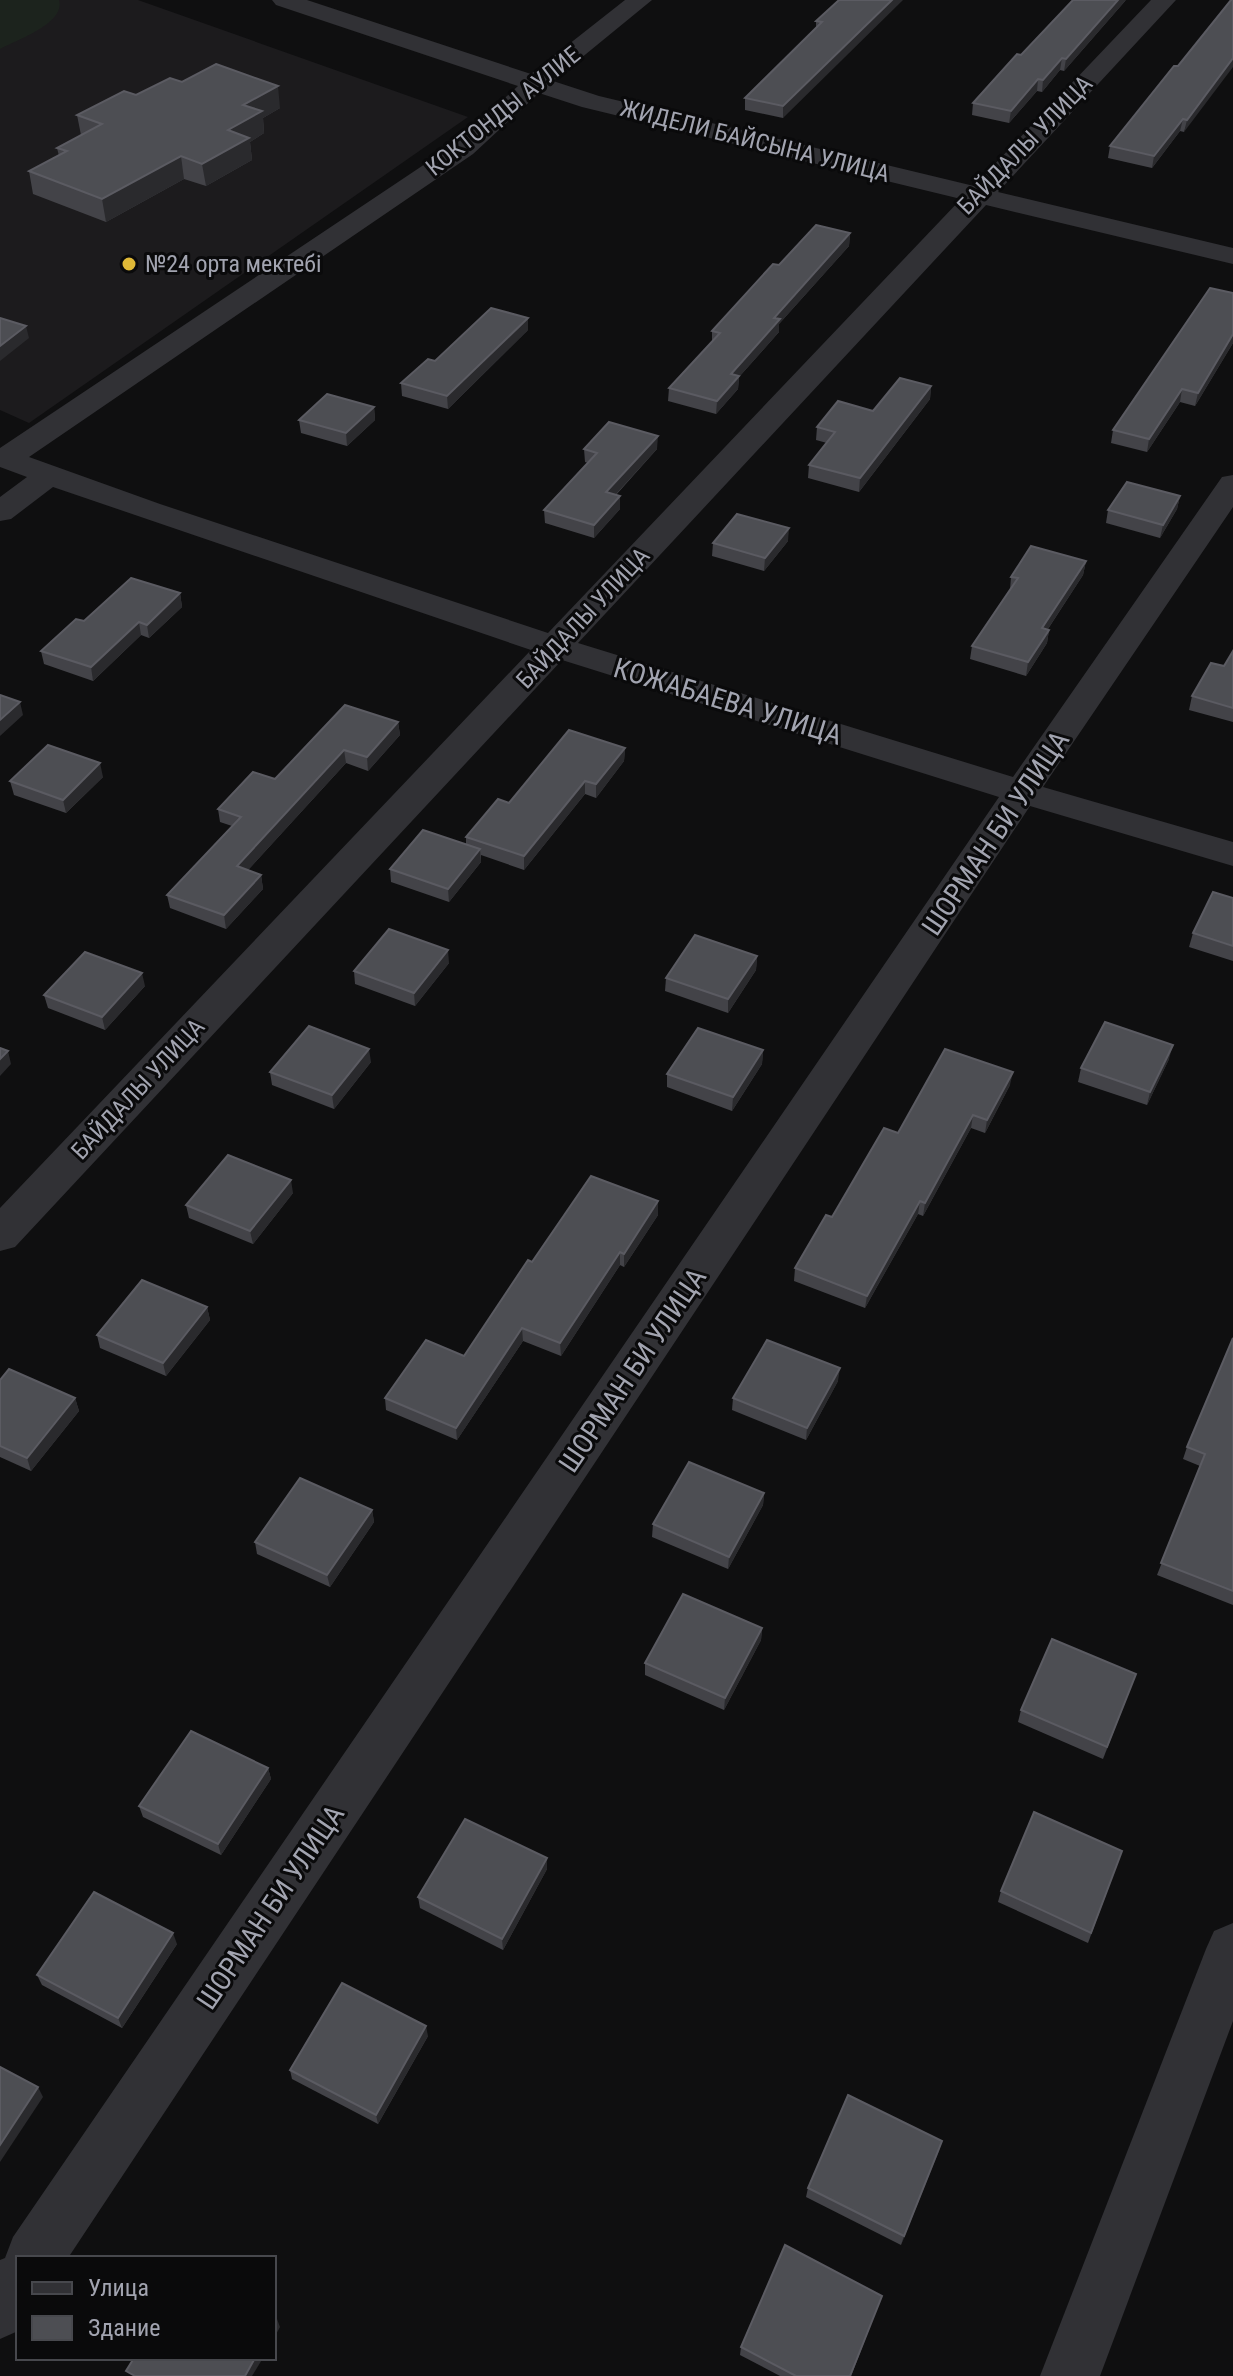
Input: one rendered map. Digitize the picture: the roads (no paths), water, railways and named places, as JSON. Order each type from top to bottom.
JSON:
[{"type":"street","name":"ЖИДЕЛИ БАЙСЫНА УЛИЦА","points":[[284,0],[591,102],[1233,256]]},
{"type":"street","name":"КОКТОНДЫ АУЛИЕ","points":[[2,458],[464,149],[535,83],[640,0]]},
{"type":"street","name":"БАЙДАЛЫ УЛИЦА","points":[[0,1235],[556,647],[977,194],[1164,0]]},
{"type":"street","name":"КОЖАБАЕВА УЛИЦА","points":[[2,458],[556,647],[1021,792],[1233,854]]},
{"type":"street","points":[[0,512],[49,475]]},
{"type":"street","name":"ШОРМАН БИ УЛИЦА","points":[[35,2256],[1021,792],[1233,484]]},
{"type":"street","points":[[1070,2376],[1233,1949]]},
{"type":"street","points":[[0,2309],[16,2285]]},
{"type":"place","name":"№24 орта мектебі","points":[[129,264]]}]
